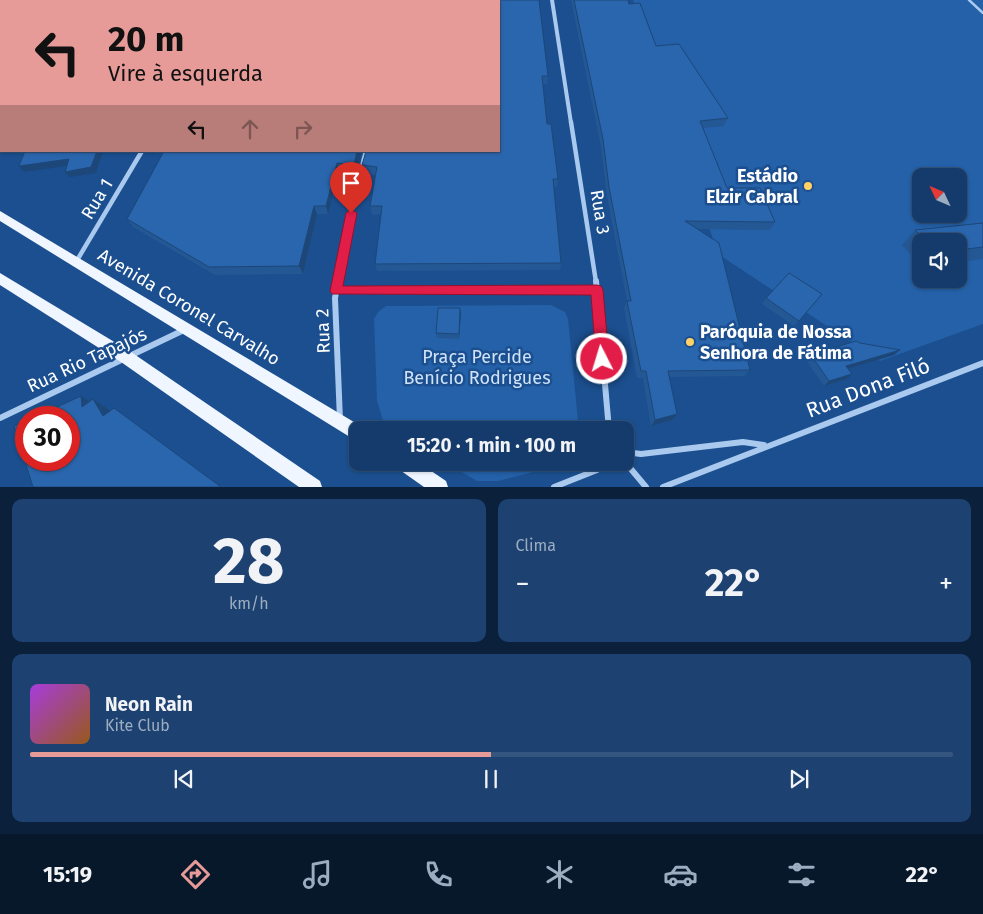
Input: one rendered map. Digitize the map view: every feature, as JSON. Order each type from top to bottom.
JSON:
[{"type":"main road","name":"Avenida Coronel Carvalho","points":[[0,215],[349,428]]},
{"type":"main road","points":[[0,278],[126,357],[314,486]]},
{"type":"main road","points":[[417,471],[440,486]]},
{"type":"street","name":"Rua 3","points":[[552,0],[597,290],[608,421]]},
{"type":"street","name":"Rua 1","points":[[76,262],[141,152]]},
{"type":"street","name":"Rua 2","points":[[340,423],[336,291],[355,194],[366,152]]},
{"type":"street","points":[[336,291],[597,290]]},
{"type":"street","name":"Rua Rio Tapajós","points":[[0,418],[186,329]]},
{"type":"street","name":"Rua Dona Filó","points":[[662,486],[983,363]]},
{"type":"street","name":"Rua Dona Filó","points":[[634,453],[641,454],[742,442],[766,445]]},
{"type":"street","points":[[554,486],[595,471]]},
{"type":"street","points":[[633,471],[646,486]]},
{"type":"lane","points":[[969,0],[983,13]]},
{"type":"green space","name":"Estádio Elzir Cabral","points":[[633,0],[983,0],[983,324],[880,361],[718,254]]},
{"type":"green space","name":"Praça Percide Benício Rodrigues","points":[[551,305],[565,312],[568,319],[578,421],[383,421],[377,401],[374,319],[378,312],[386,306]]},
{"type":"green space","points":[[460,471],[537,471],[498,481],[477,481]]},
{"type":"building","points":[[500,0],[539,0],[548,76],[542,76],[547,124],[551,124],[558,179],[553,179],[561,263],[375,264],[382,206],[370,206],[377,167],[362,165],[366,152],[500,152]]},
{"type":"building","points":[[574,0],[628,0],[629,4],[640,3],[656,46],[679,44],[728,118],[700,121],[727,188],[760,188],[775,222],[685,221],[719,243],[750,370],[668,371],[677,414],[655,420],[646,371],[641,371],[627,301],[631,301],[609,187],[603,139]]},
{"type":"building","points":[[25,152],[97,152],[91,167],[65,172],[69,159],[19,166]]},
{"type":"building","points":[[163,152],[357,152],[354,165],[337,163],[326,206],[314,206],[299,266],[209,267],[127,219]]},
{"type":"building","points":[[983,223],[983,247],[967,249],[967,233],[918,233],[915,230]]},
{"type":"building","points":[[789,273],[822,294],[799,321],[766,298]]},
{"type":"building","points":[[438,308],[460,308],[459,334],[436,333]]},
{"type":"building","points":[[856,341],[900,350],[846,366],[852,374],[829,381],[811,355]]},
{"type":"building","points":[[81,396],[82,407],[93,399],[103,416],[114,408],[221,487],[33,487],[28,471],[80,471],[80,406],[59,406]]},
{"type":"place","name":"Estádio Elzir Cabral","points":[[808,186]]},
{"type":"place","name":"Paróquia de Nossa Senhora de Fátima","points":[[690,342]]},
{"type":"route","points":[[351,213],[336,291],[597,290],[602,359]]}]
